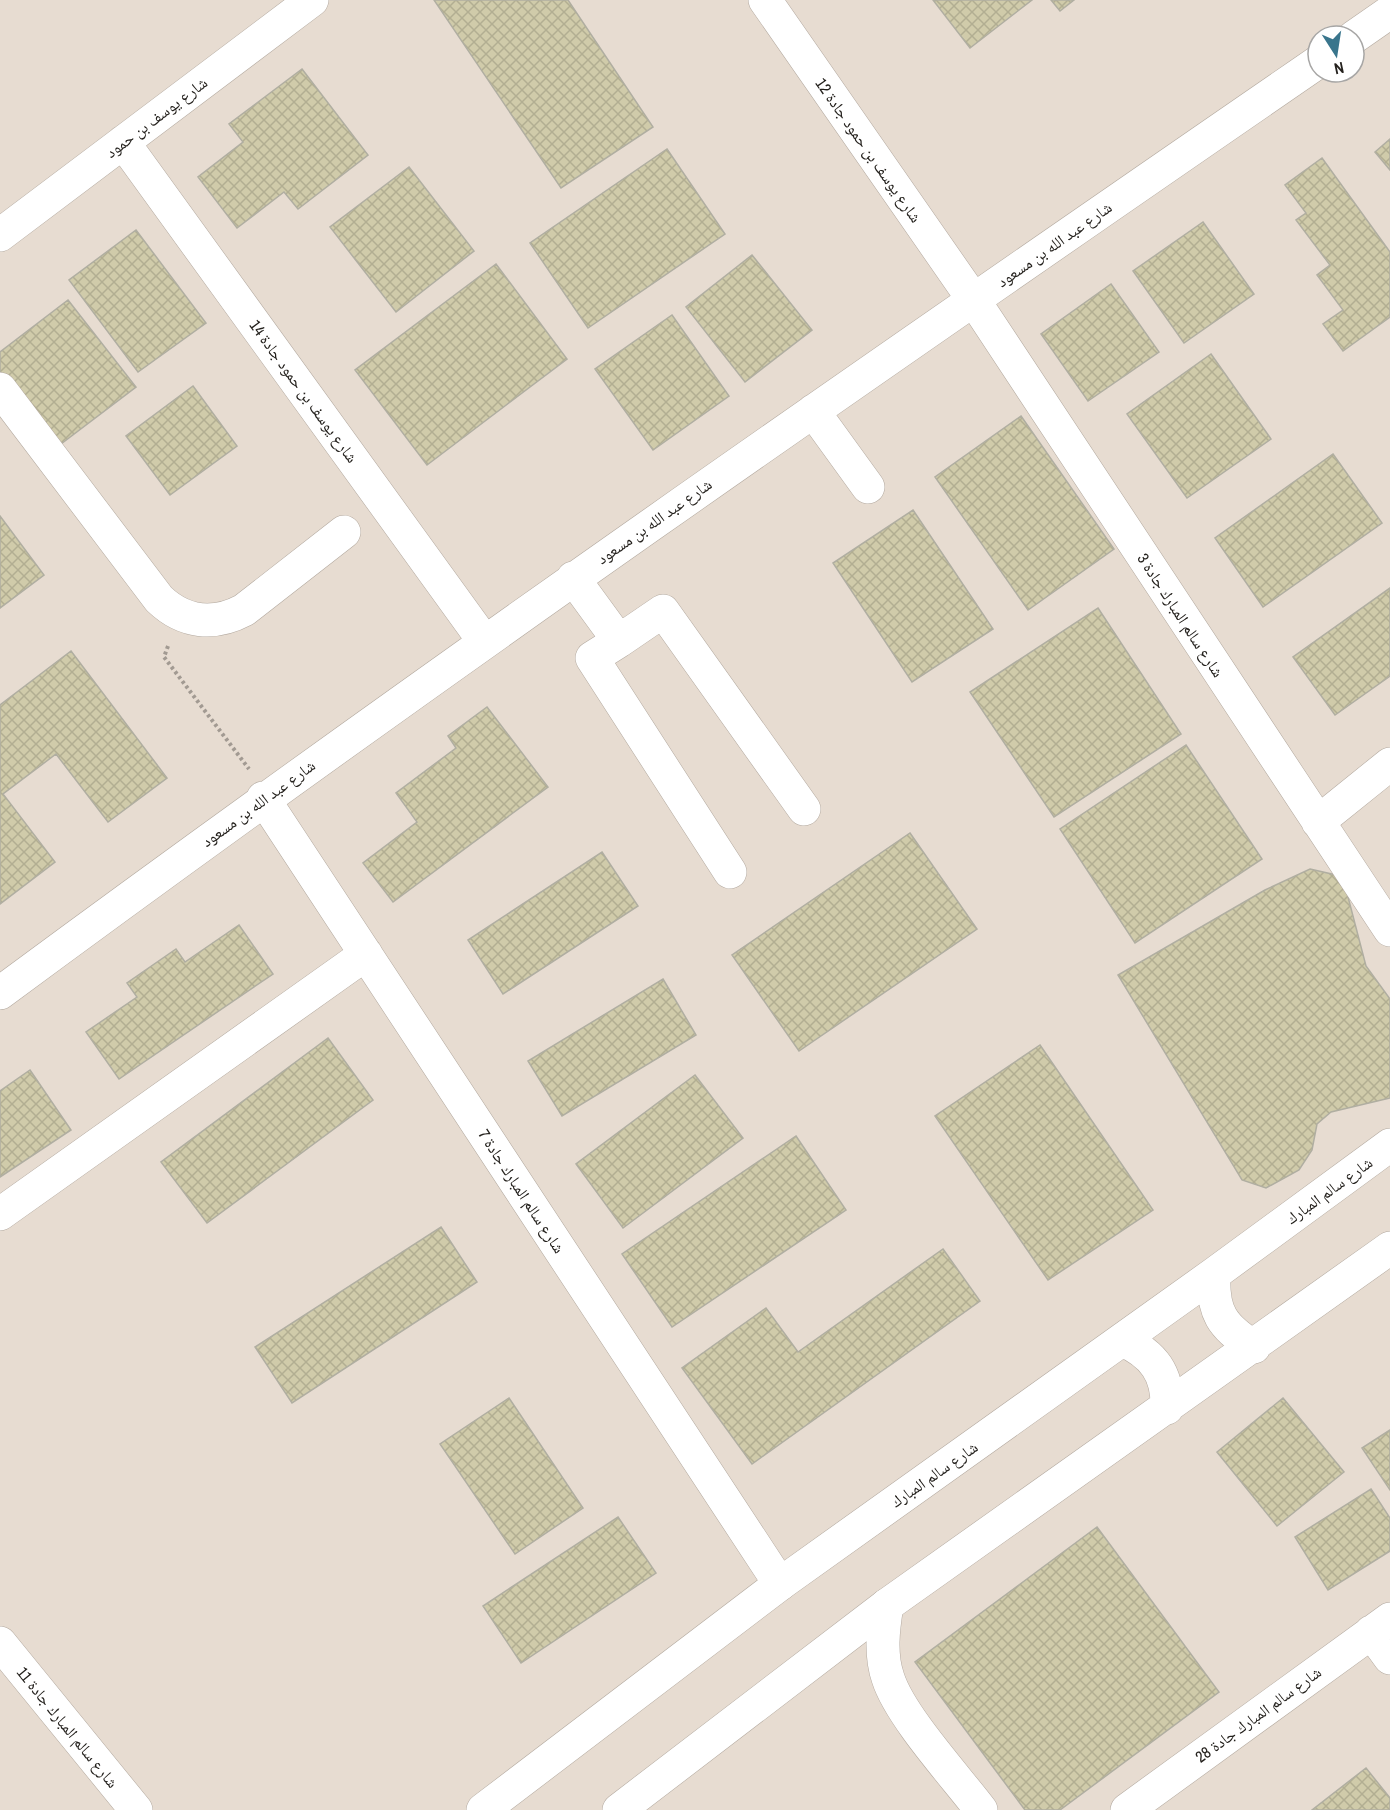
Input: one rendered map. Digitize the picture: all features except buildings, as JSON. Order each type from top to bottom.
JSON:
[{"type":"street","name":"شارع يوسف بن حمود","points":[[0,235],[312,0]]},
{"type":"street","name":"شارع يوسف بن حمود جادة 12","points":[[765,0],[973,300]]},
{"type":"street","points":[[1366,29],[1390,12]]},
{"type":"street","name":"شارع عبد الله بن مسعود","points":[[0,993],[266,797],[573,578],[1306,70]]},
{"type":"street","name":"شارع يوسف بن حمود جادة 14","points":[[123,142],[484,641]]},
{"type":"street","name":"شارع سالم المبارك جادة 3","points":[[973,300],[1390,930]]},
{"type":"street","points":[[0,389],[159,599],[180,615],[206,621],[232,617],[344,532]]},
{"type":"street","points":[[813,411],[868,487]]},
{"type":"street","points":[[573,578],[619,641]]},
{"type":"street","points":[[730,872],[592,658],[663,611],[804,809]]},
{"type":"street","points":[[1318,822],[1390,764]]},
{"type":"street","name":"شارع سالم المبارك جادة 7","points":[[266,797],[366,954],[780,1584]]},
{"type":"street","points":[[0,1214],[366,954]]},
{"type":"street","name":"شارع سالم المبارك","points":[[483,1810],[780,1584],[1214,1274],[1390,1145]]},
{"type":"street","points":[[618,1810],[887,1605],[1254,1347],[1390,1248]]},
{"type":"street","points":[[1214,1274],[1213,1297],[1220,1318],[1234,1335],[1254,1347]]},
{"type":"street","points":[[1122,1340],[1139,1347],[1153,1358],[1163,1373],[1168,1391],[1167,1408]]},
{"type":"street","points":[[887,1605],[883,1630],[888,1678],[901,1705],[981,1810]]},
{"type":"street","name":"شارع سالم المبارك جادة 28","points":[[1127,1810],[1384,1636]]},
{"type":"street","name":"شارع سالم المبارك جادة 11","points":[[0,1643],[136,1810]]},
{"type":"path","points":[[180,615],[164,657],[266,797]]}]
